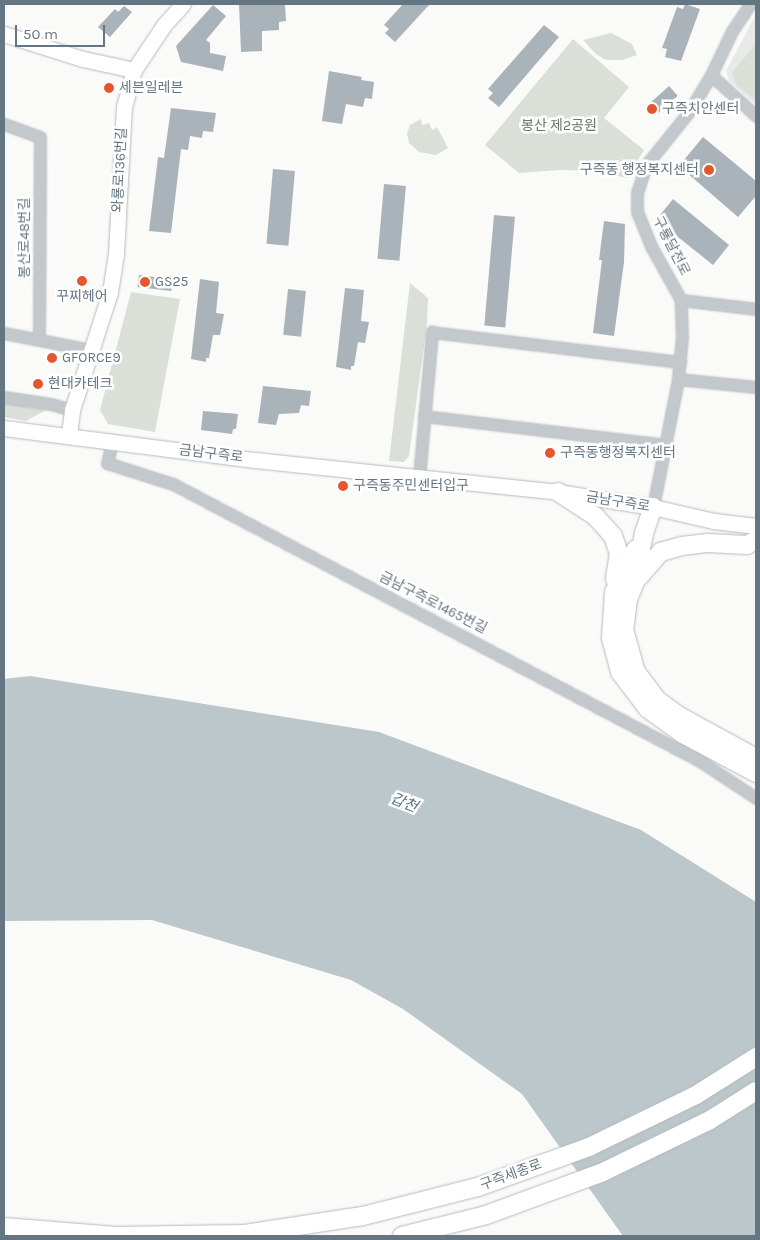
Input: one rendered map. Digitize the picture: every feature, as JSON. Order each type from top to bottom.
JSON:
[{"type":"highway","points":[[558,492],[595,516],[614,536],[619,553],[611,638],[620,672],[648,709],[683,734],[756,773]]},
{"type":"highway","points":[[614,592],[644,533],[653,507]]},
{"type":"highway","points":[[644,533],[635,582],[628,599],[624,630],[636,672],[657,700],[679,716],[756,758]]},
{"type":"highway","points":[[635,582],[649,563],[661,552],[682,546],[708,543],[747,545],[756,540]]},
{"type":"highway","name":"구즉세종로","points":[[4,1229],[116,1236],[245,1234],[363,1216],[478,1187],[590,1147],[696,1094],[756,1057]]},
{"type":"highway","name":"구즉세종로","points":[[402,1236],[486,1215],[601,1173],[710,1120],[756,1091]]},
{"type":"main road","name":"와룡로136번길","points":[[69,434],[72,410],[110,292],[116,254],[124,107],[134,70],[164,25],[183,4]]},
{"type":"main road","points":[[4,34],[83,59],[134,70]]},
{"type":"main road","name":"금남구즉로","points":[[4,428],[69,434],[112,442],[419,478],[558,492],[653,507],[714,521],[756,526]]},
{"type":"street","name":"구룡달전로","points":[[653,507],[667,446],[678,379],[681,300],[637,212],[637,193],[646,165],[688,113],[711,75],[732,31],[750,4]]},
{"type":"street","points":[[711,75],[756,116]]},
{"type":"street","name":"봉산로48번길","points":[[4,124],[40,137],[40,338]]},
{"type":"street","points":[[681,300],[756,310]]},
{"type":"street","points":[[419,478],[432,332],[680,362]]},
{"type":"street","points":[[4,333],[40,338],[91,350]]},
{"type":"street","points":[[678,379],[756,387]]},
{"type":"street","points":[[4,397],[50,404],[72,410]]},
{"type":"street","points":[[424,416],[667,446]]},
{"type":"street","name":"금남구즉로1465번길","points":[[112,442],[107,463],[173,484],[700,761],[756,798]]},
{"type":"street","points":[[4,1229],[47,1236]]},
{"type":"shaded area","points":[[756,14],[756,105],[729,81],[726,71]]},
{"type":"green space","points":[[611,33],[632,44],[637,55],[622,60],[606,60],[596,54],[583,40]]},
{"type":"green space","name":"봉산 제2공원","points":[[573,39],[629,87],[604,118],[644,150],[627,178],[598,171],[560,170],[519,173],[485,145]]},
{"type":"green space","points":[[756,44],[756,101],[735,83],[732,72]]},
{"type":"green space","points":[[421,119],[422,125],[429,123],[432,130],[437,127],[448,148],[436,155],[419,152],[409,143],[407,133],[410,125]]},
{"type":"green space","points":[[410,283],[428,298],[427,323],[409,456],[404,462],[389,461]]},
{"type":"green space","points":[[131,292],[180,299],[155,432],[108,424],[100,410]]},
{"type":"green space","points":[[4,403],[46,410],[26,421],[4,417]]},
{"type":"water","name":"갑천","points":[[30,676],[379,732],[641,830],[756,902],[756,1236],[623,1236],[522,1094],[403,1009],[351,980],[152,920],[4,921],[4,679]]},
{"type":"building","points":[[239,4],[285,4],[286,21],[279,22],[279,30],[262,31],[262,51],[241,52]]},
{"type":"building","points":[[403,4],[430,4],[395,42],[385,33],[389,29],[384,25]]},
{"type":"building","points":[[685,4],[700,9],[681,61],[665,57],[667,49],[662,48],[677,7],[683,9]]},
{"type":"building","points":[[213,5],[226,16],[206,40],[210,43],[210,53],[226,56],[223,71],[181,62],[176,46]]},
{"type":"building","points":[[124,6],[132,12],[110,37],[98,27],[115,9],[118,12]]},
{"type":"building","points":[[544,25],[559,37],[499,107],[488,98],[493,93],[488,89]]},
{"type":"building","points":[[329,71],[362,77],[361,80],[374,82],[372,99],[365,98],[363,107],[346,104],[342,124],[322,121]]},
{"type":"building","points":[[669,86],[678,96],[658,113],[650,103]]},
{"type":"building","points":[[171,108],[216,113],[213,132],[203,131],[202,138],[190,136],[188,150],[181,149],[171,233],[149,231],[158,157],[164,158]]},
{"type":"building","points":[[703,137],[756,181],[756,196],[738,217],[679,166]]},
{"type":"building","points":[[273,169],[295,171],[288,246],[266,244]]},
{"type":"building","points":[[384,184],[406,186],[399,261],[377,259]]},
{"type":"building","points":[[673,199],[729,245],[713,265],[663,225],[660,215]]},
{"type":"building","points":[[494,215],[515,217],[505,327],[484,326]]},
{"type":"building","points":[[604,221],[625,224],[624,262],[614,336],[593,333],[602,260],[599,260]]},
{"type":"building","points":[[139,275],[173,279],[171,291],[138,287]]},
{"type":"building","points":[[200,279],[219,282],[216,313],[224,314],[220,335],[213,335],[209,358],[206,358],[206,362],[191,359]]},
{"type":"building","points":[[345,288],[364,290],[361,321],[369,322],[365,343],[358,342],[354,366],[351,366],[351,370],[336,367]]},
{"type":"building","points":[[288,289],[306,291],[301,337],[283,335]]},
{"type":"building","points":[[263,386],[311,391],[309,406],[301,405],[299,413],[279,414],[276,425],[258,423]]},
{"type":"building","points":[[203,411],[238,414],[236,429],[233,429],[232,434],[201,430]]},
{"type":"place","name":"세븐일레븐","points":[[109,88]]},
{"type":"place","name":"구즉치안센터","points":[[652,109]]},
{"type":"place","name":"구즉동 행정복지센터","points":[[709,170]]},
{"type":"place","name":"꾸찌헤어","points":[[82,281]]},
{"type":"place","name":"GS25","points":[[145,282]]},
{"type":"place","name":"GFORCE9","points":[[52,358]]},
{"type":"place","name":"현대카테크","points":[[38,384]]},
{"type":"place","name":"구즉동행정복지센터","points":[[550,453]]},
{"type":"place","name":"구즉동주민센터입구","points":[[343,486]]}]
